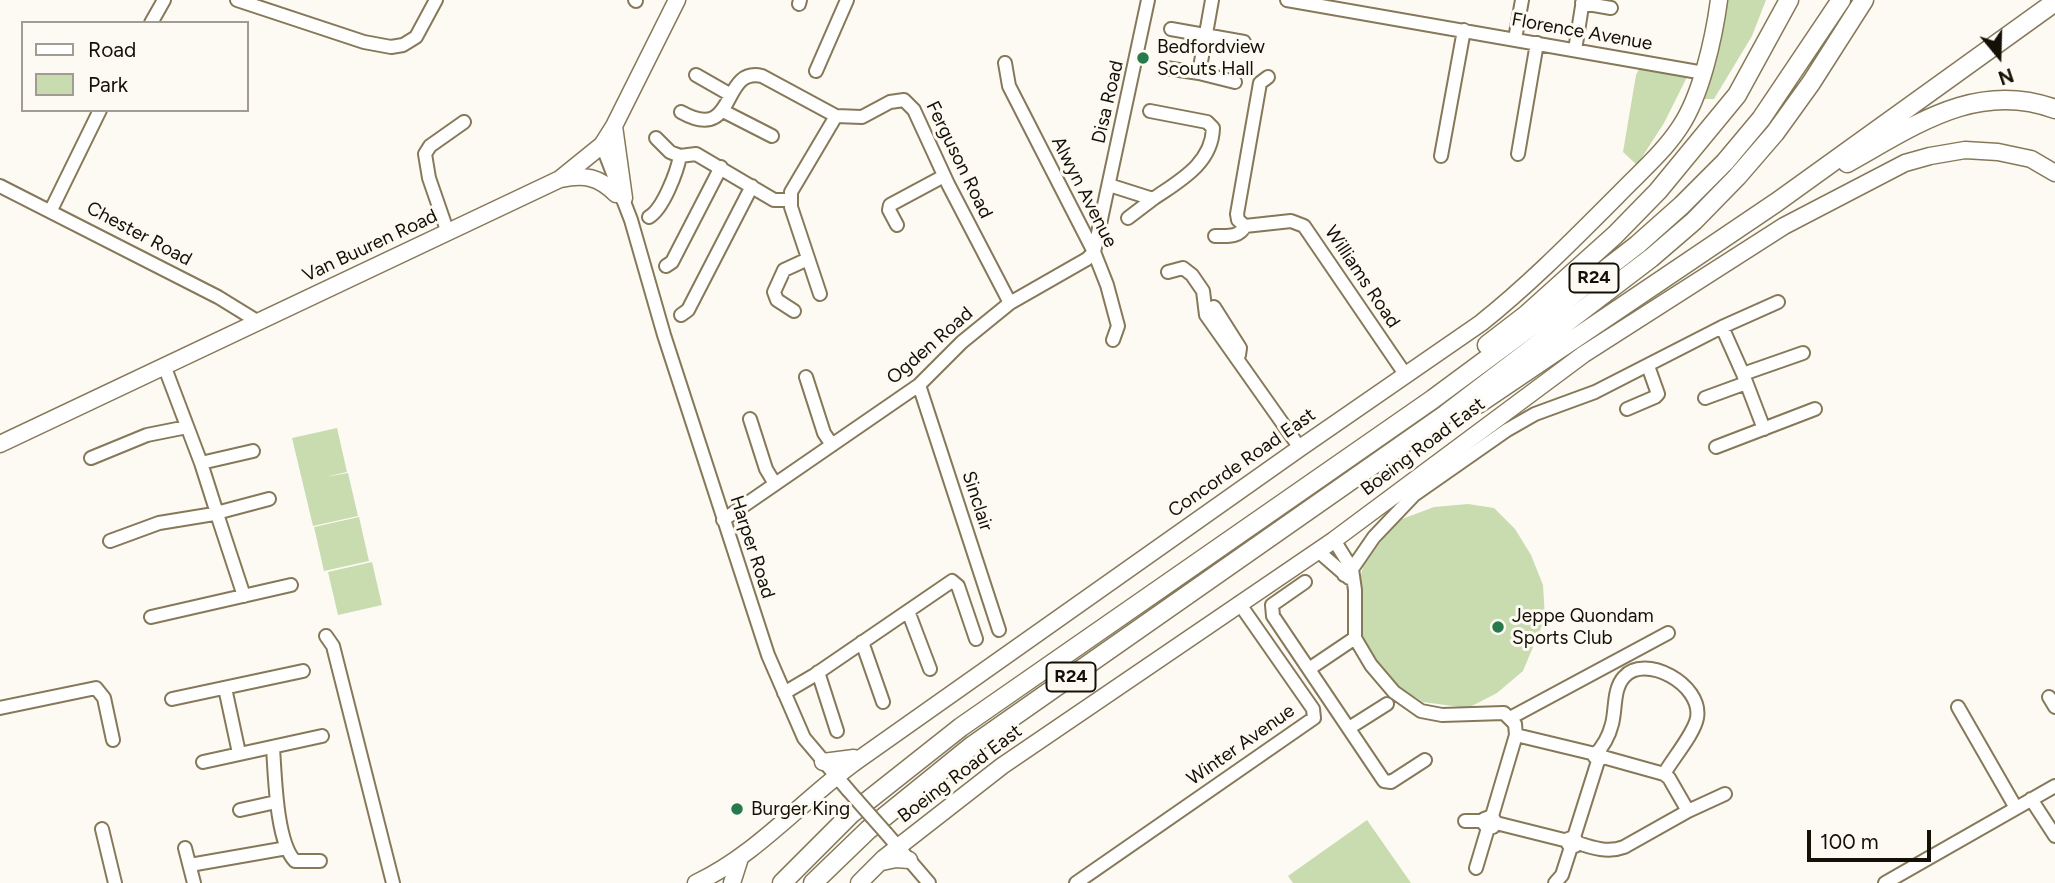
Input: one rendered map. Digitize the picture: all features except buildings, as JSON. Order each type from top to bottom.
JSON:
[{"type":"highway","points":[[1759,57],[1783,0]]},
{"type":"highway","points":[[1290,497],[1525,315],[1615,235],[1658,191],[1737,95],[1789,0]]},
{"type":"highway","name":"R24","points":[[782,883],[851,814],[961,727],[1433,399],[1637,245],[1725,162],[1762,119],[1840,0]]},
{"type":"highway","name":"R24","points":[[813,883],[868,830],[974,745],[1342,488],[1651,258],[1694,221],[1775,133],[1811,83],[1864,0]]},
{"type":"highway","points":[[1342,488],[1453,421],[1777,202],[2055,2]]},
{"type":"highway","points":[[1777,202],[1936,115],[1963,105],[1988,99],[2016,100],[2055,109]]},
{"type":"main road","name":"Van Buuren Road","points":[[0,444],[560,179],[599,148],[614,125],[677,0]]},
{"type":"main road","name":"Concorde Road East","points":[[696,883],[740,858],[818,792],[843,785],[860,758],[1507,303],[1587,227],[1660,152],[1681,126],[1704,73],[1719,0]]},
{"type":"main road","points":[[614,125],[620,196]]},
{"type":"main road","name":"Boeing Road East","points":[[859,883],[897,841],[1002,766],[1334,540],[1584,354],[1784,226],[1905,163],[1930,156],[1965,150],[1998,152],[2031,159],[2055,173]]},
{"type":"main road","points":[[560,179],[574,176],[592,177],[604,182],[620,196]]},
{"type":"main road","points":[[818,792],[822,761],[841,762],[860,758]]},
{"type":"main road","points":[[732,883],[740,858]]},
{"type":"street","points":[[151,21],[164,0]]},
{"type":"street","points":[[241,1],[364,43],[391,47],[407,44],[416,37],[436,0]]},
{"type":"street","points":[[816,71],[847,0]]},
{"type":"street","name":"Disa Road","points":[[1094,252],[1148,0]]},
{"type":"street","points":[[1199,73],[1212,0]]},
{"type":"street","name":"Florence Avenue","points":[[1287,0],[1704,73]]},
{"type":"street","points":[[1515,39],[1522,0]]},
{"type":"street","points":[[1575,50],[1583,1],[1611,8]]},
{"type":"street","points":[[1171,29],[1206,33],[1244,42]]},
{"type":"street","points":[[1441,156],[1464,30]]},
{"type":"street","points":[[1518,154],[1537,43]]},
{"type":"street","name":"Alwyn Avenue","points":[[1005,64],[1009,86],[1094,252],[1107,285],[1118,326],[1113,340]]},
{"type":"street","points":[[1166,68],[1234,82]]},
{"type":"street","points":[[696,75],[731,94]]},
{"type":"street","points":[[681,112],[702,121],[723,111],[739,83],[750,75],[762,76],[836,116],[794,186],[790,200],[820,294]]},
{"type":"street","points":[[1215,236],[1233,236],[1245,226],[1240,223],[1237,214],[1261,83],[1268,77]]},
{"type":"street","name":"Ferguson Road","points":[[836,116],[862,117],[890,102],[907,101],[914,110],[944,176],[1010,303]]},
{"type":"street","points":[[723,111],[772,136]]},
{"type":"street","points":[[1128,218],[1192,171],[1203,160],[1210,144],[1213,128],[1207,122],[1150,111]]},
{"type":"street","points":[[51,210],[99,112]]},
{"type":"street","points":[[448,233],[429,178],[425,154],[430,146],[464,122]]},
{"type":"street","points":[[656,138],[670,152],[680,156],[696,154],[774,200],[790,200]]},
{"type":"street","name":"Harper Road","points":[[599,148],[632,226],[664,335],[768,654],[804,738],[843,785],[897,841],[929,883]]},
{"type":"street","points":[[649,217],[656,212],[676,172],[680,156]]},
{"type":"street","points":[[666,266],[672,262],[720,167]]},
{"type":"street","points":[[897,225],[889,210],[890,205],[944,176]]},
{"type":"street","points":[[1109,185],[1153,199]]},
{"type":"street","name":"Chester Road","points":[[0,186],[218,297],[257,321]]},
{"type":"street","points":[[681,315],[688,310],[752,187]]},
{"type":"street","name":"Williams Road","points":[[1245,226],[1291,221],[1304,226],[1405,374]]},
{"type":"street","name":"Ogden Road","points":[[723,520],[919,385],[962,342],[1010,303],[1087,259],[1094,252]]},
{"type":"street","points":[[794,311],[777,300],[774,292],[784,270],[808,258]]},
{"type":"street","points":[[1168,272],[1183,268],[1192,275],[1203,292],[1206,315],[1300,448]]},
{"type":"street","points":[[1350,575],[1374,537],[1402,506],[1490,442],[1535,414],[1595,392],[1722,327],[1778,302]]},
{"type":"street","points":[[1214,307],[1240,348],[1237,359]]},
{"type":"street","points":[[1722,327],[1763,429]]},
{"type":"street","points":[[1704,398],[1803,353]]},
{"type":"street","points":[[1627,409],[1658,394],[1648,366]]},
{"type":"street","points":[[164,368],[201,463],[244,596]]},
{"type":"street","points":[[806,377],[824,433],[832,445]]},
{"type":"street","name":"Sinclair","points":[[919,385],[999,630]]},
{"type":"street","points":[[1716,447],[1815,410]]},
{"type":"street","points":[[750,419],[765,469],[775,484]]},
{"type":"street","points":[[91,458],[147,435],[187,427]]},
{"type":"street","points":[[201,463],[253,451]]},
{"type":"street","points":[[110,541],[159,523],[217,513],[269,499]]},
{"type":"street","points":[[1334,540],[1350,575],[1356,638],[1371,665],[1394,692],[1421,711],[1466,716],[1504,713],[1515,724],[1516,734],[1476,868]]},
{"type":"street","points":[[1318,551],[1350,575]]},
{"type":"street","points":[[784,693],[950,582],[958,586],[976,639]]},
{"type":"street","points":[[1305,582],[1272,605],[1271,612],[1349,729],[1387,782],[1425,760]]},
{"type":"street","points":[[151,617],[291,585]]},
{"type":"street","name":"Winter Avenue","points":[[1076,883],[1314,718],[1313,709],[1240,603]]},
{"type":"street","points":[[908,611],[930,668]]},
{"type":"street","points":[[1510,718],[1668,633]]},
{"type":"street","points":[[326,636],[333,646],[393,883]]},
{"type":"street","points":[[1309,669],[1356,638]]},
{"type":"street","points":[[862,642],[883,702]]},
{"type":"street","points":[[172,699],[303,670]]},
{"type":"street","points":[[1555,883],[1562,875],[1612,722],[1617,691],[1623,677],[1637,670],[1669,674],[1687,687],[1697,708],[1697,717],[1690,735],[1664,774]]},
{"type":"street","points":[[818,672],[838,731]]},
{"type":"street","points":[[0,708],[96,688],[104,698],[113,740]]},
{"type":"street","points":[[225,688],[239,753]]},
{"type":"street","points":[[1349,729],[1387,704]]},
{"type":"street","points":[[1958,707],[2015,808]]},
{"type":"street","points":[[1516,734],[1664,774],[1688,811]]},
{"type":"street","points":[[204,762],[322,736]]},
{"type":"street","points":[[273,748],[276,802],[287,848],[295,861],[320,861]]},
{"type":"street","points":[[1885,883],[2055,786]]},
{"type":"street","points":[[1465,821],[1490,822],[1597,849],[1617,850],[1725,794]]},
{"type":"street","points":[[2031,799],[2055,836]]},
{"type":"street","points":[[240,810],[276,802]]},
{"type":"street","points":[[102,829],[115,883]]},
{"type":"street","points":[[185,848],[194,883]]},
{"type":"street","points":[[190,865],[287,848]]},
{"type":"green space","points":[[1723,0],[1766,0],[1752,36],[1714,99],[1700,99]]},
{"type":"green space","points":[[1639,69],[1687,77],[1664,123],[1637,165],[1623,152]]},
{"type":"green space","points":[[337,428],[347,472],[325,477],[348,473],[358,516],[313,526],[292,438]]},
{"type":"green space","points":[[1468,504],[1494,508],[1515,529],[1531,555],[1543,585],[1545,618],[1523,671],[1497,693],[1468,708],[1423,702],[1390,681],[1360,634],[1357,590],[1363,567],[1384,537],[1402,519],[1434,507]]},
{"type":"green space","points":[[359,517],[369,561],[324,571],[314,527]]},
{"type":"green space","points":[[372,562],[382,605],[338,615],[328,572]]},
{"type":"green space","points":[[1367,820],[1411,883],[1293,883],[1288,876]]},
{"type":"place","name":"Bedfordview Scouts Hall","points":[[1143,58]]},
{"type":"place","name":"Jeppe Quondam Sports Club","points":[[1498,627]]},
{"type":"place","name":"Burger King","points":[[737,809]]}]
